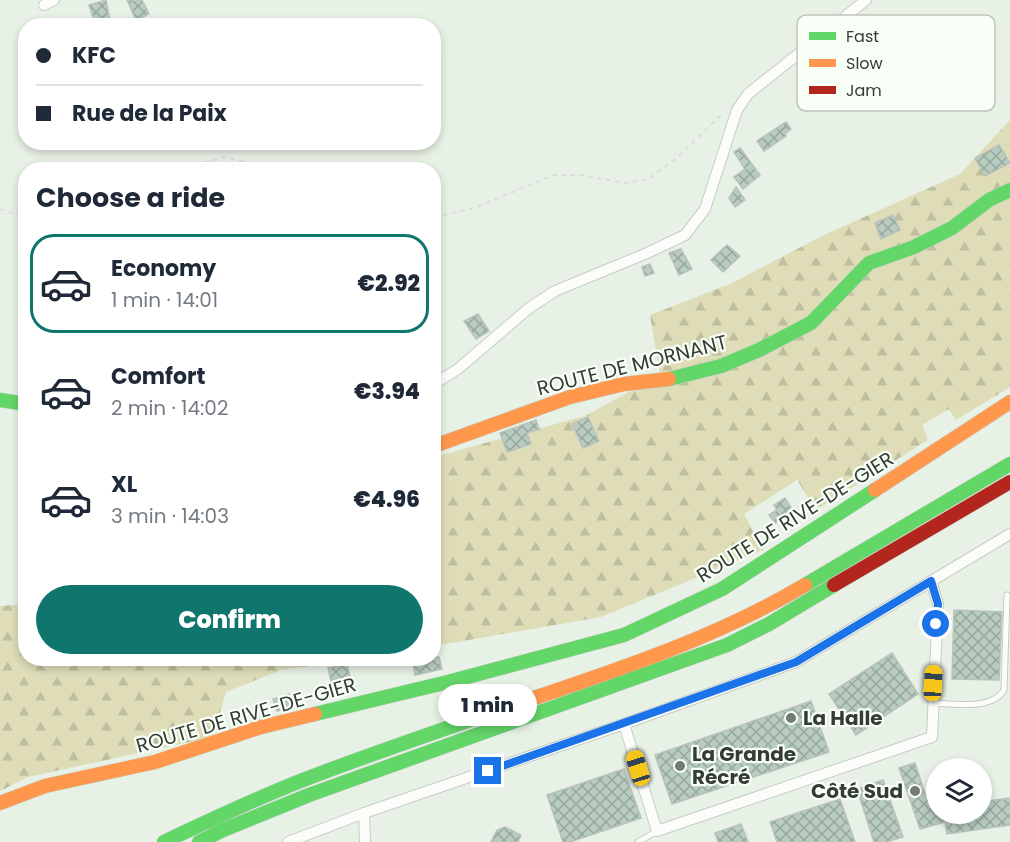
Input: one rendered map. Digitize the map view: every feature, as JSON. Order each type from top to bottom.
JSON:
[{"type":"main road","name":"ROUTE DE MORNANT","points":[[441,443],[570,397],[624,384],[682,377],[721,366],[759,350],[811,322],[869,263],[915,247],[952,228],[989,200],[1010,190]]},
{"type":"main road","points":[[0,400],[18,403]]},
{"type":"main road","name":"ROUTE DE RIVE-DE-GIER","points":[[0,803],[45,786],[155,762],[261,727],[448,682],[624,635],[722,589],[1010,402]]},
{"type":"main road","points":[[164,842],[229,811],[306,779],[557,691],[717,631],[801,588],[1010,464]]},
{"type":"main road","points":[[199,842],[309,795],[727,645],[769,624],[1010,482]]},
{"type":"street","points":[[847,15],[866,0]]},
{"type":"street","points":[[441,380],[458,369],[529,308],[555,291],[686,235],[705,209],[737,110],[748,94],[797,55]]},
{"type":"street","points":[[288,842],[364,813],[796,662],[1010,534]]},
{"type":"street","points":[[624,724],[657,831],[932,737],[938,604],[931,581]]},
{"type":"street","points":[[364,813],[365,842]]},
{"type":"lane","points":[[932,703],[967,705],[994,700],[1001,695],[1004,690],[1007,596]]},
{"type":"lane","points":[[638,842],[657,831]]},
{"type":"path","points":[[441,215],[474,208],[554,175],[581,175],[626,183],[648,179],[677,158],[730,108]]},
{"type":"path","points":[[207,162],[225,157],[243,162]]},
{"type":"path","points":[[0,209],[18,215]]},
{"type":"green space","points":[[1010,120],[1010,387],[956,420],[949,409],[922,425],[928,440],[816,510],[797,480],[744,514],[763,550],[601,617],[441,645],[441,455],[585,416],[660,375],[650,315],[730,284],[822,236],[960,174]]},
{"type":"green space","points":[[18,605],[18,666],[309,666],[281,670],[226,692],[213,737],[28,777],[0,791],[0,606]]},
{"type":"building","points":[[106,0],[109,18],[93,18],[89,5]]},
{"type":"building","points":[[127,0],[142,0],[149,14],[135,18]]},
{"type":"building","points":[[786,122],[791,129],[785,134],[786,136],[764,151],[757,141]]},
{"type":"building","points":[[999,145],[1010,163],[985,176],[975,158]]},
{"type":"building","points":[[740,148],[760,175],[743,189],[734,177],[745,169],[734,152]]},
{"type":"building","points":[[736,187],[745,200],[735,207],[729,198]]},
{"type":"building","points":[[893,215],[900,230],[881,239],[875,223]]},
{"type":"building","points":[[727,245],[740,256],[723,272],[711,260]]},
{"type":"building","points":[[681,249],[692,269],[679,275],[669,253]]},
{"type":"building","points":[[650,264],[654,273],[645,276],[642,267]]},
{"type":"building","points":[[478,314],[489,331],[476,339],[464,321]]},
{"type":"building","points":[[588,417],[599,441],[583,448],[572,424]]},
{"type":"building","points":[[536,420],[539,429],[527,433],[531,444],[507,452],[500,433]]},
{"type":"building","points":[[785,498],[793,511],[775,523],[769,515],[777,510],[774,505]]},
{"type":"building","points":[[954,610],[1002,612],[999,680],[952,679]]},
{"type":"building","points":[[892,653],[918,694],[856,735],[829,694]]},
{"type":"building","points":[[441,665],[442,669],[415,675],[414,666]]},
{"type":"building","points":[[347,666],[350,677],[331,681],[328,668]]},
{"type":"building","points":[[289,694],[294,707],[277,711],[273,699]]},
{"type":"building","points":[[811,701],[829,752],[672,804],[655,755]]},
{"type":"building","points":[[915,763],[926,796],[926,824],[938,824],[920,829],[899,768]]},
{"type":"building","points":[[624,769],[641,818],[570,842],[563,842],[547,795]]},
{"type":"building","points":[[883,780],[903,837],[886,842],[874,842],[857,789]]},
{"type":"building","points":[[1010,798],[1010,825],[947,834],[945,824],[992,824],[992,800]]},
{"type":"building","points":[[840,799],[855,842],[777,842],[770,822]]},
{"type":"building","points":[[741,824],[748,842],[718,842],[715,833]]},
{"type":"building","points":[[505,827],[521,835],[518,842],[491,842],[497,830]]},
{"type":"traffic: fast","points":[[669,379],[721,366],[759,350],[811,323],[869,263],[914,247],[952,228],[989,200],[1010,190]]},
{"type":"traffic: fast","points":[[0,400],[18,403]]},
{"type":"traffic: fast","points":[[805,585],[1010,464]]},
{"type":"traffic: fast","points":[[315,714],[448,682],[624,635],[722,589],[875,490]]},
{"type":"traffic: fast","points":[[199,842],[309,795],[727,645],[769,624],[834,585]]},
{"type":"traffic: fast","points":[[164,842],[298,782],[537,697]]},
{"type":"traffic: slow","points":[[441,443],[570,397],[624,384],[669,379]]},
{"type":"traffic: slow","points":[[875,490],[1010,402]]},
{"type":"traffic: slow","points":[[537,697],[640,661],[708,634],[805,585]]},
{"type":"traffic: slow","points":[[0,803],[45,786],[155,762],[261,727],[315,714]]},
{"type":"traffic: jam","points":[[834,585],[1010,482]]},
{"type":"place","name":"La Halle","points":[[791,718]]},
{"type":"place","name":"La Grande Récré","points":[[680,766]]},
{"type":"place","name":"Côté Sud","points":[[915,791]]},
{"type":"route","points":[[488,771],[796,662],[931,581],[938,604],[936,624]]}]
